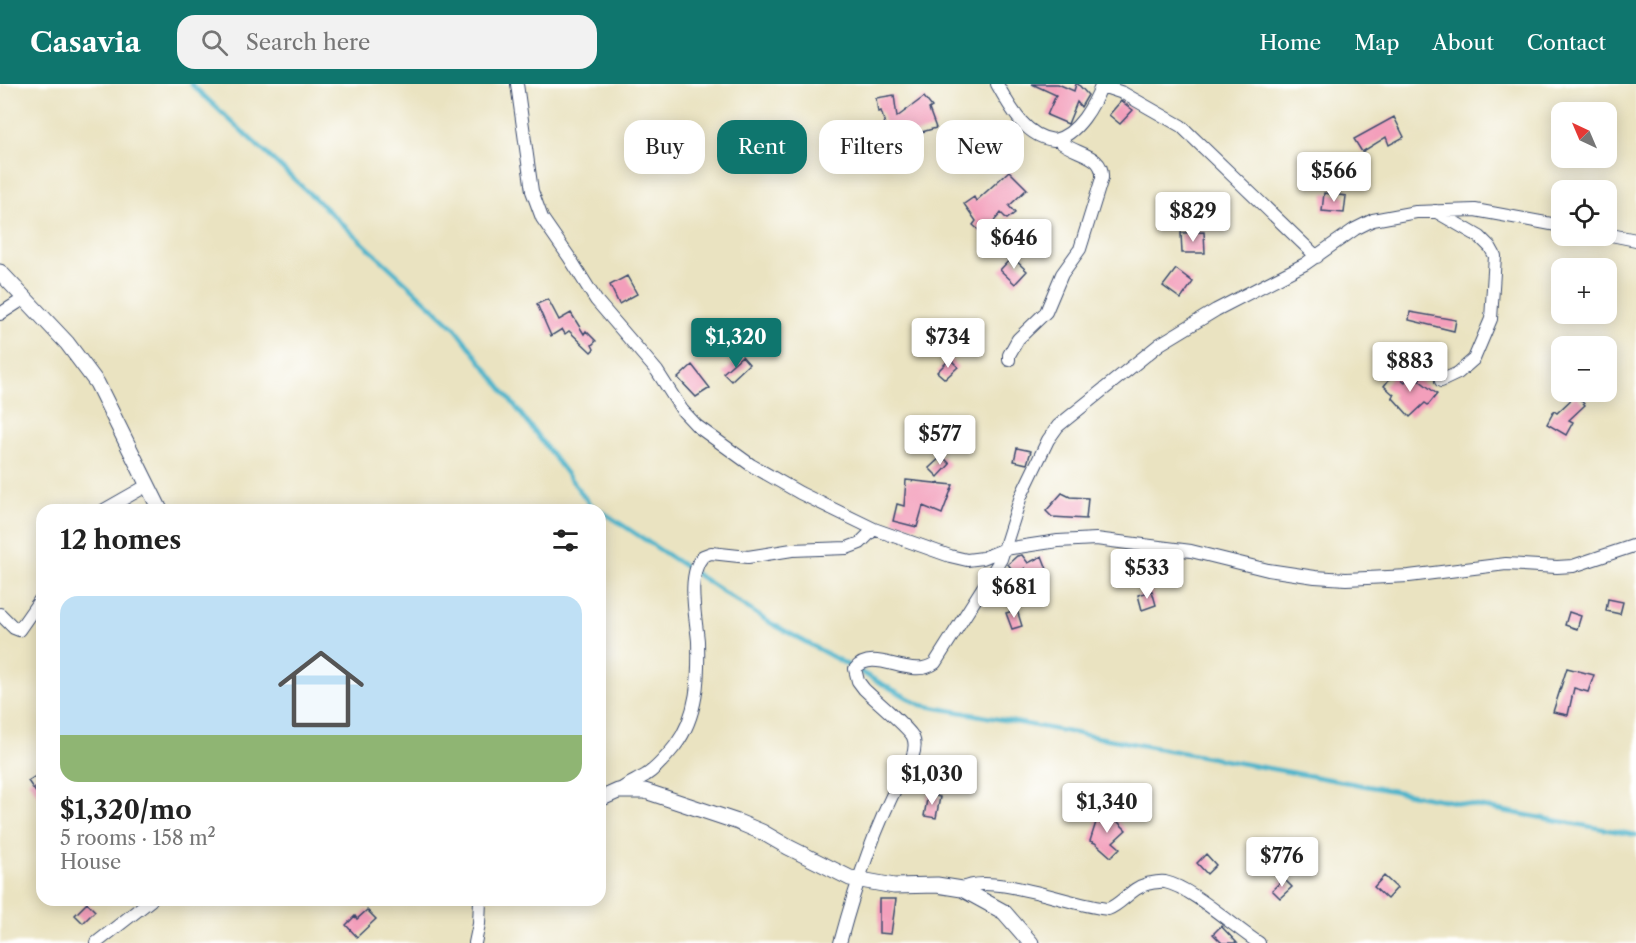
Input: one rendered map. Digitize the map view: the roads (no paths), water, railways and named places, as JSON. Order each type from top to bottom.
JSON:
[{"type":"street","points":[[517,84],[532,191],[542,218],[596,300],[657,371],[682,410],[697,426],[751,465],[800,493],[874,529],[967,560],[983,558],[1005,549],[1066,540],[1096,539],[1191,551],[1268,570],[1346,579],[1408,576],[1506,564],[1573,566],[1636,544]]},
{"type":"street","points":[[997,84],[1025,126],[1047,140],[1058,140],[1071,131],[1093,104],[1102,85],[1123,93],[1180,126],[1317,257]]},
{"type":"street","points":[[1008,360],[1018,339],[1046,312],[1062,274],[1080,249],[1102,178],[1102,170],[1097,161],[1071,150],[1058,140]]},
{"type":"street","points":[[1434,210],[1480,237],[1495,256],[1491,319],[1474,359],[1458,373],[1441,381]]},
{"type":"street","points":[[840,943],[858,880],[887,804],[912,758],[914,747],[912,735],[864,689],[858,681],[855,669],[864,662],[878,661],[915,669],[925,668],[935,663],[995,570],[1005,549],[1021,496],[1048,440],[1058,426],[1160,344],[1216,310],[1317,257],[1355,229],[1373,220],[1434,210],[1475,210],[1551,224]]},
{"type":"street","points":[[1617,236],[1636,240]]},
{"type":"street","points":[[0,272],[67,343],[97,383],[157,504]]},
{"type":"street","points":[[0,314],[25,298]]},
{"type":"street","points":[[115,504],[148,485]]},
{"type":"street","points":[[606,796],[654,770],[674,747],[687,726],[692,712],[698,667],[694,582],[696,567],[703,556],[711,554],[748,557],[792,550],[840,549],[860,543],[874,529]]},
{"type":"street","points":[[0,614],[19,630],[36,606]]},
{"type":"street","points":[[618,791],[645,791],[738,822],[762,832],[839,874],[858,880],[894,886],[937,885],[962,889],[1004,912],[1031,943]]},
{"type":"street","points":[[962,889],[970,885],[986,884],[1054,895],[1108,909],[1141,886],[1165,882],[1193,895],[1258,943]]},
{"type":"street","points":[[96,943],[143,906]]},
{"type":"street","points":[[475,943],[480,924],[480,906]]},
{"type":"waterway","points":[[191,84],[456,329],[590,504]]},
{"type":"waterway","points":[[606,514],[767,621],[921,705],[1636,835]]}]
